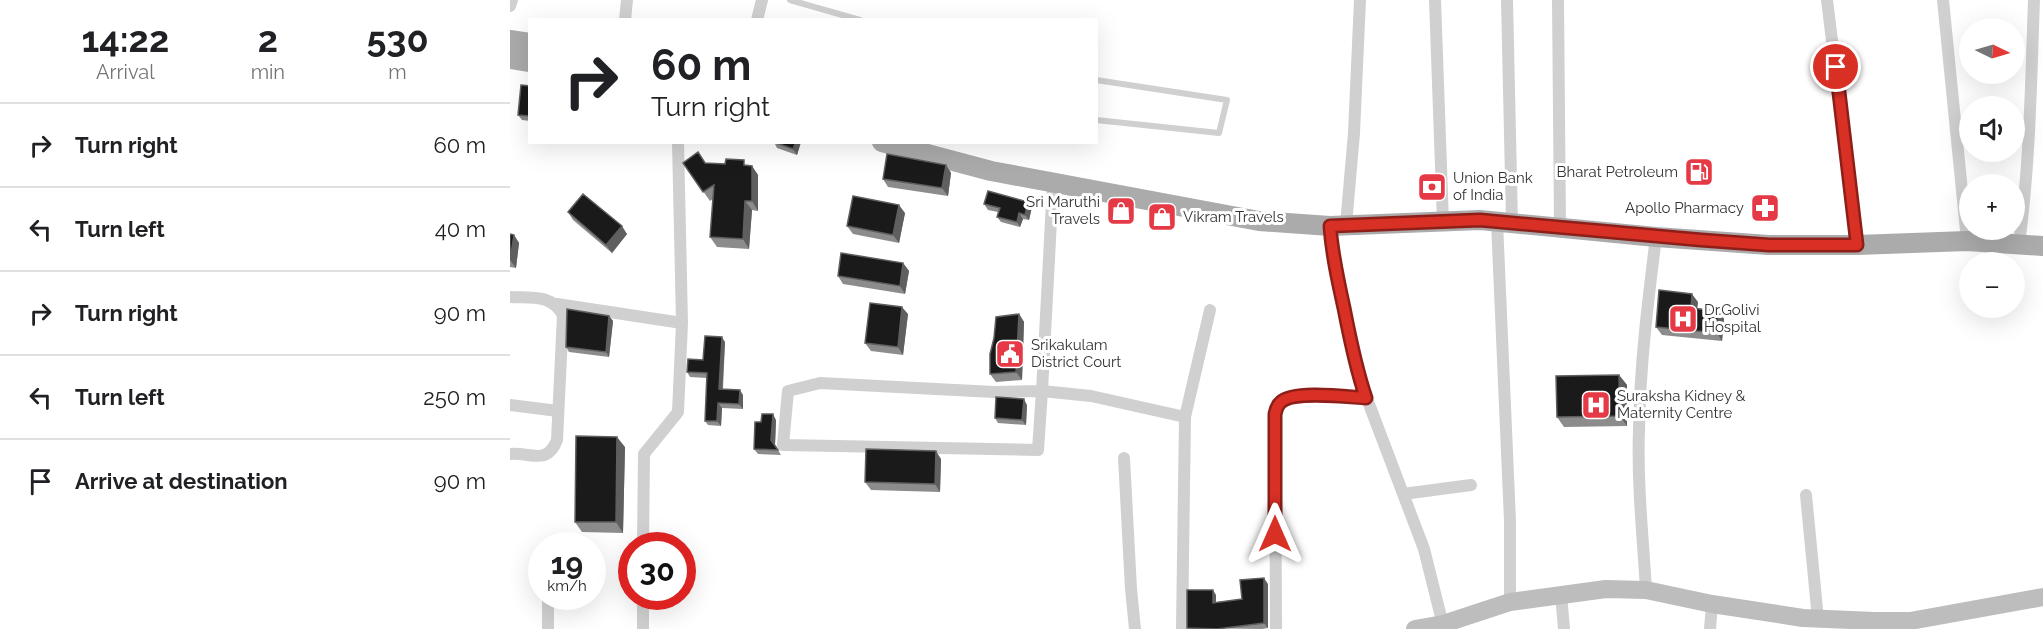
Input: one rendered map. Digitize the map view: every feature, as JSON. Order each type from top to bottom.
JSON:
[{"type":"main road","points":[[510,40],[528,44]]},
{"type":"main road","points":[[510,59],[528,62]]},
{"type":"main road","points":[[890,144],[991,171],[1259,221],[1338,226],[1504,222],[1656,237],[1769,245],[1967,241],[2043,246]]},
{"type":"street","points":[[510,6],[512,0]]},
{"type":"street","points":[[625,18],[627,0]]},
{"type":"street","points":[[758,18],[762,0]]},
{"type":"street","points":[[1360,0],[1354,132],[1338,226],[1331,247],[1358,375],[1424,549],[1443,626]]},
{"type":"street","points":[[1435,0],[1443,222]]},
{"type":"street","points":[[1507,0],[1504,222],[1510,602]]},
{"type":"street","points":[[1558,0],[1560,227]]},
{"type":"street","points":[[1827,0],[1857,245]]},
{"type":"street","points":[[1942,0],[1967,241]]},
{"type":"street","points":[[2019,244],[2031,131],[2034,0]]},
{"type":"street","points":[[643,532],[644,454],[678,412],[682,323],[678,144]]},
{"type":"street","points":[[1053,183],[1042,391],[1038,450],[783,445],[788,391],[820,383],[994,393],[1042,391],[1091,396],[1185,417]]},
{"type":"street","points":[[1646,590],[1639,490],[1639,431],[1642,356],[1656,237]]},
{"type":"street","points":[[510,297],[544,299],[557,304],[682,323]]},
{"type":"street","points":[[510,454],[544,457],[553,451],[557,440],[563,315],[557,304]]},
{"type":"street","points":[[1182,629],[1185,417],[1210,310]]},
{"type":"street","points":[[1276,629],[1275,414],[1277,406],[1289,397],[1317,395],[1366,398]]},
{"type":"street","points":[[510,405],[558,411]]},
{"type":"street","points":[[1124,458],[1135,629]]},
{"type":"street","points":[[1402,494],[1471,485]]},
{"type":"street","points":[[1806,495],[1818,619]]},
{"type":"street","points":[[1415,629],[1443,626],[1510,602],[1606,589],[1646,590],[1712,604],[1818,619],[1909,625],[2043,597]]},
{"type":"street","points":[[1561,594],[1564,629]]},
{"type":"street","points":[[1710,629],[1712,604]]},
{"type":"street","points":[[548,610],[548,629]]},
{"type":"street","points":[[643,610],[643,629]]},
{"type":"lane","points":[[790,0],[853,18]]},
{"type":"lane","points":[[1098,80],[1227,100],[1219,134],[1098,120]]},
{"type":"building","points":[[521,85],[528,86],[528,116],[518,115]]},
{"type":"building","points":[[779,144],[795,144],[793,149]]},
{"type":"building","points":[[698,152],[705,163],[725,164],[726,159],[744,160],[744,165],[752,166],[752,201],[745,201],[743,239],[710,237],[714,185],[703,192],[683,163]]},
{"type":"building","points":[[887,154],[946,165],[942,188],[883,179]]},
{"type":"building","points":[[988,191],[1028,202],[1025,215],[1019,213],[1017,222],[997,217],[1000,208],[984,204]]},
{"type":"building","points":[[583,194],[622,226],[606,245],[568,212]]},
{"type":"building","points":[[853,196],[899,205],[893,235],[847,226]]},
{"type":"building","points":[[510,234],[514,235],[510,260]]},
{"type":"building","points":[[841,253],[903,263],[900,286],[838,276]]},
{"type":"building","points":[[1659,290],[1692,294],[1691,308],[1719,311],[1717,333],[1656,327]]},
{"type":"building","points":[[870,303],[902,307],[898,347],[865,343]]},
{"type":"building","points":[[567,309],[609,316],[606,352],[566,347]]},
{"type":"building","name":"Srikakulam District Court","points":[[1019,314],[1016,372],[990,374],[990,354],[996,317]]},
{"type":"building","points":[[705,336],[722,337],[719,389],[740,390],[739,404],[718,403],[717,421],[705,421],[707,373],[687,372],[688,359],[703,360]]},
{"type":"building","points":[[1619,375],[1620,416],[1557,417],[1556,376]]},
{"type":"building","points":[[996,397],[1024,399],[1022,420],[995,418]]},
{"type":"building","points":[[762,414],[773,414],[771,440],[778,450],[754,449],[755,422],[761,422]]},
{"type":"building","points":[[576,436],[617,437],[616,522],[575,522]]},
{"type":"building","points":[[866,449],[936,451],[935,484],[865,482]]},
{"type":"building","points":[[1264,578],[1264,623],[1217,629],[1187,628],[1187,590],[1213,590],[1213,603],[1242,599],[1240,580]]},
{"type":"place","name":"Bharat Petroleum","points":[[1699,172]]},
{"type":"place","name":"Union Bank of India","points":[[1432,187]]},
{"type":"place","name":"Apollo Pharmacy","points":[[1765,208]]},
{"type":"place","name":"Sri Maruthi Travels","points":[[1121,211]]},
{"type":"place","name":"Vikram Travels","points":[[1162,217]]},
{"type":"place","name":"Dr.Golivi Hospital","points":[[1683,319]]},
{"type":"place","name":"Srikakulam District Court","points":[[1010,354]]},
{"type":"place","name":"Suraksha Kidney & Maternity Centre","points":[[1596,405]]},
{"type":"route","points":[[1275,534],[1275,414],[1277,406],[1289,397],[1317,395],[1366,398],[1358,375],[1331,247],[1330,226],[1480,220],[1769,245],[1857,245],[1836,67]]}]
